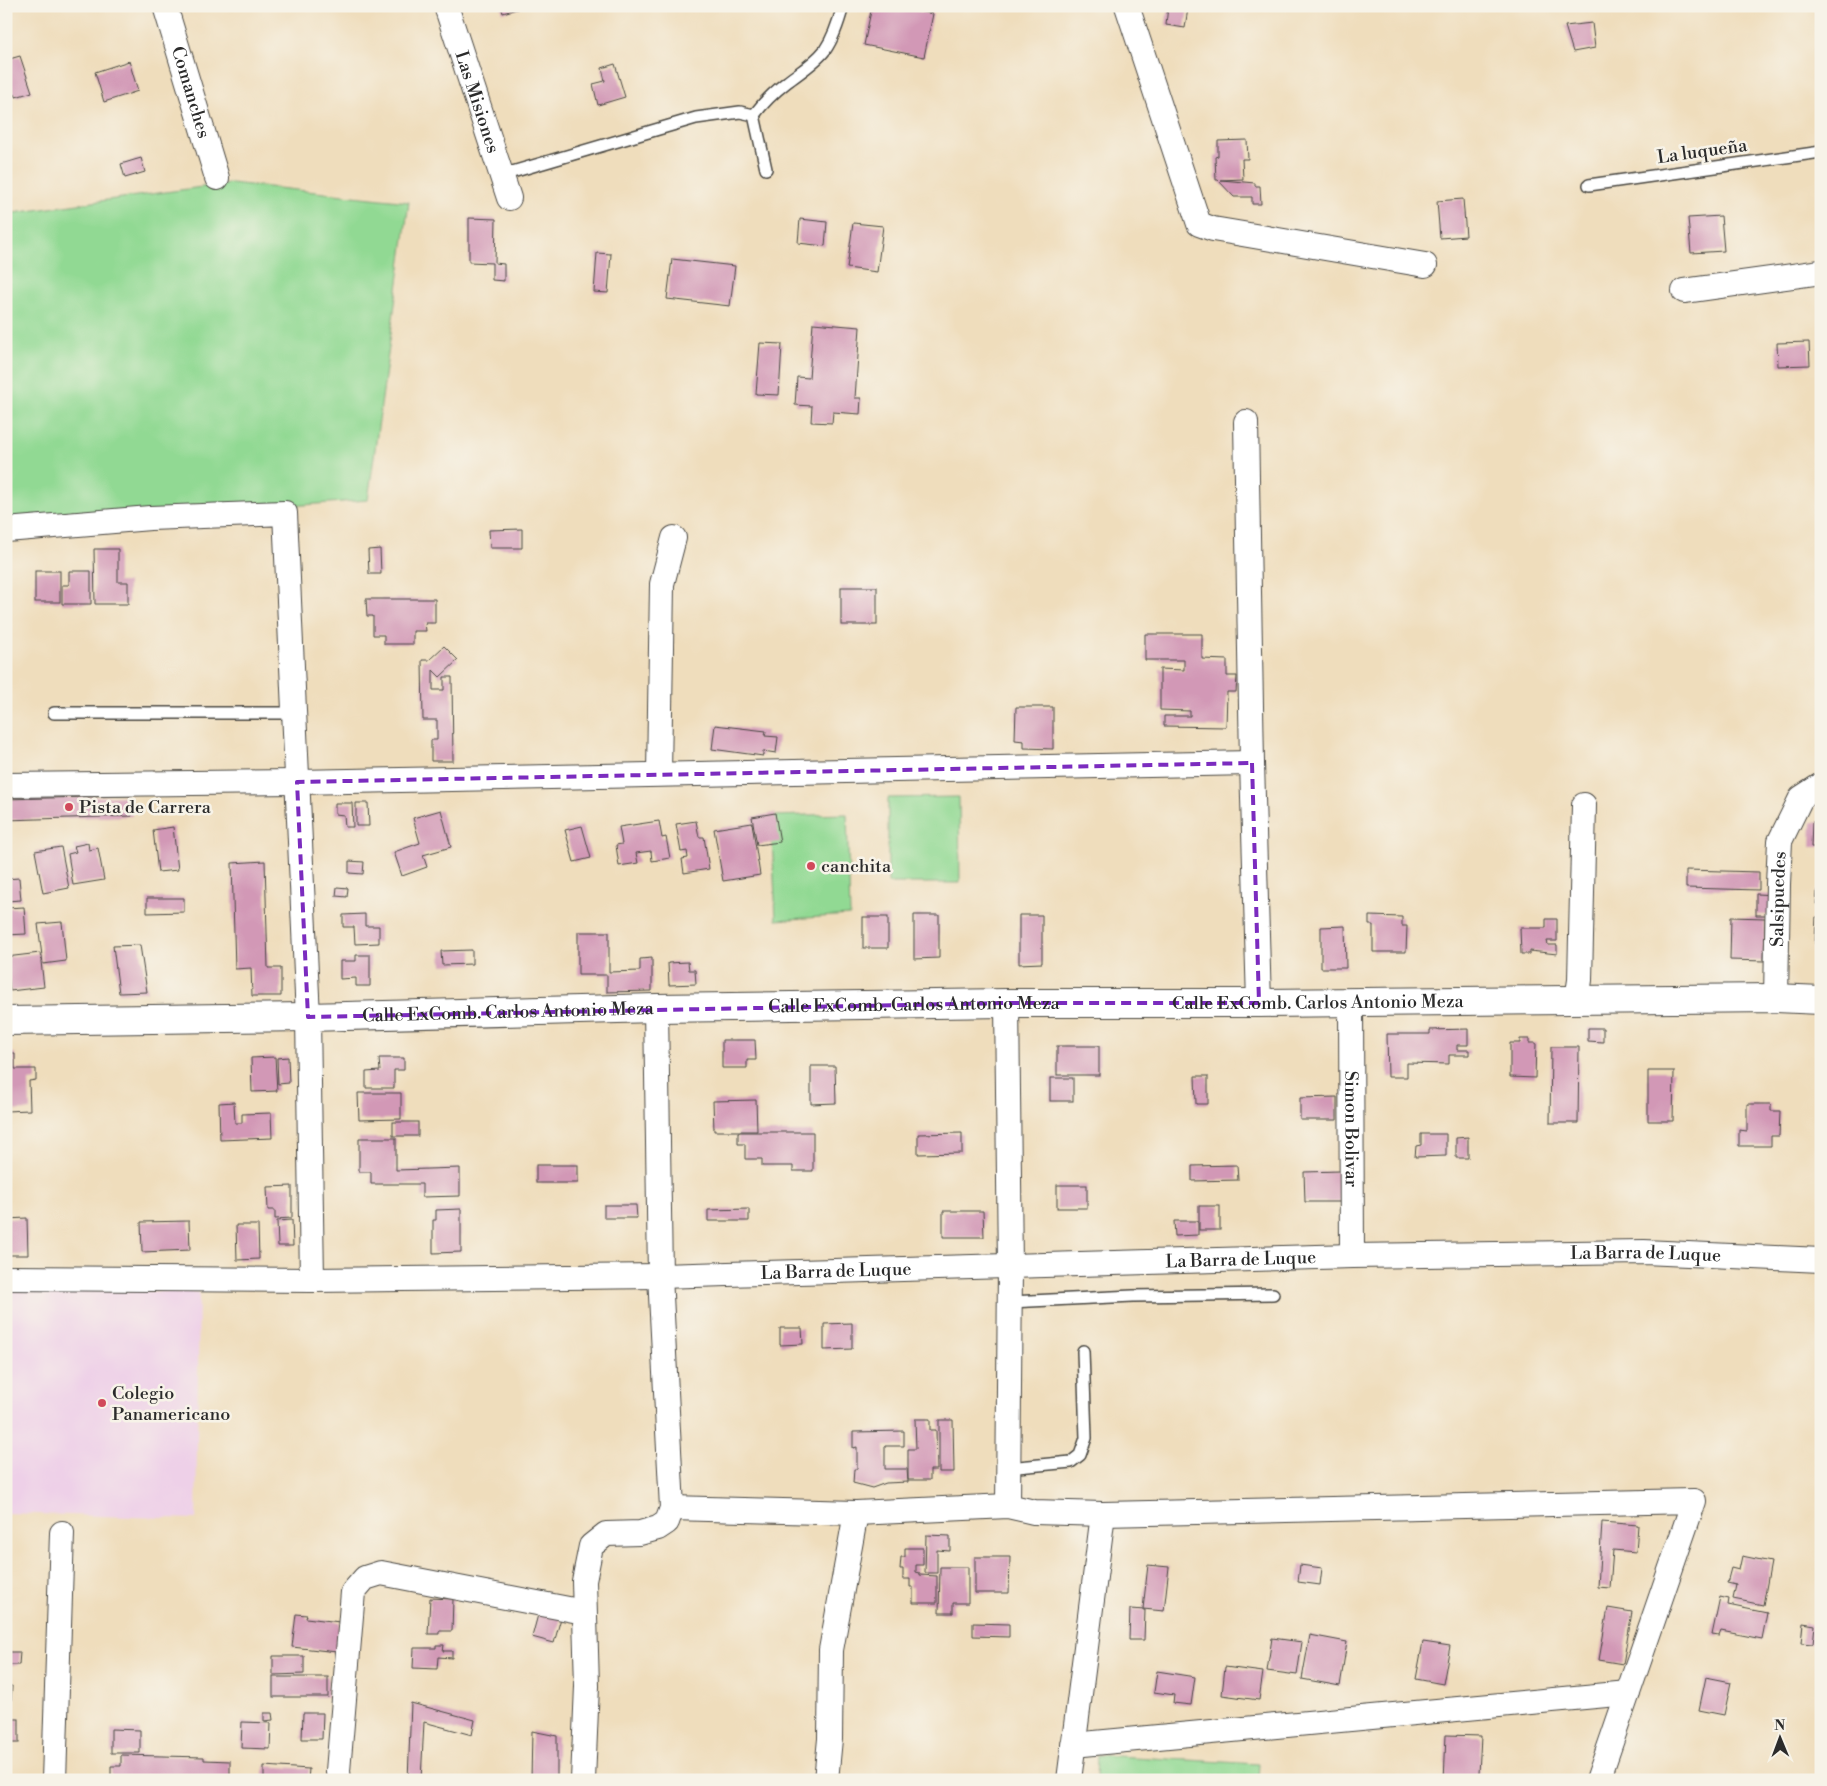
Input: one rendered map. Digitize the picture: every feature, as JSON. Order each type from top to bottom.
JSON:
[{"type":"street","name":"Comanches","points":[[165,6],[217,178]]},
{"type":"street","name":"Las Misiones","points":[[446,6],[509,198]]},
{"type":"street","points":[[1126,6],[1199,224],[1213,230],[1425,265]]},
{"type":"street","points":[[1684,291],[1821,272]]},
{"type":"street","points":[[1246,422],[1252,763],[1260,1003]]},
{"type":"street","points":[[6,530],[150,518],[285,513],[308,1017],[312,1280]]},
{"type":"street","points":[[659,774],[662,584],[674,538]]},
{"type":"street","points":[[6,785],[297,782],[1252,763]]},
{"type":"street","name":"Salsipuedes","points":[[1776,998],[1780,841],[1801,798],[1821,785]]},
{"type":"street","points":[[1578,1000],[1584,805]]},
{"type":"street","name":"Calle ExComb. Carlos Antonio Meza","points":[[6,1021],[1006,1003],[1260,1003],[1776,998],[1821,1000]]},
{"type":"street","name":"Simon Bolivar","points":[[1351,1001],[1352,1256]]},
{"type":"street","points":[[1006,1003],[1010,1267],[1008,1506]]},
{"type":"street","points":[[583,1780],[587,1686],[584,1581],[591,1546],[606,1534],[640,1532],[658,1528],[667,1522],[672,1508],[660,1276],[656,1008]]},
{"type":"street","name":"La Barra de Luque","points":[[6,1278],[312,1280],[660,1276],[1352,1256],[1644,1252],[1821,1260]]},
{"type":"street","points":[[672,1508],[856,1513],[1008,1506],[1034,1512],[1103,1514],[1694,1501],[1598,1780]]},
{"type":"street","points":[[826,1780],[830,1739],[831,1650],[856,1513]]},
{"type":"street","points":[[1069,1780],[1103,1514]]},
{"type":"street","points":[[54,1780],[62,1533]]},
{"type":"street","points":[[340,1780],[338,1771],[353,1592],[365,1578],[381,1573],[584,1612]]},
{"type":"street","points":[[1073,1745],[1628,1693]]},
{"type":"lane","points":[[754,115],[766,101],[809,66],[825,50],[843,6]]},
{"type":"lane","points":[[502,175],[696,118],[740,112],[754,115]]},
{"type":"lane","points":[[754,115],[766,169]]},
{"type":"lane","name":"La luqueña","points":[[1589,185],[1821,152]]},
{"type":"lane","points":[[54,713],[294,713]]},
{"type":"lane","points":[[1009,1302],[1133,1296],[1273,1294]]},
{"type":"lane","points":[[1008,1468],[1071,1462],[1080,1455],[1086,1438],[1083,1352]]},
{"type":"highlighted area","points":[[1252,763],[1259,1003],[1007,1003],[308,1017],[297,782]]},
{"type":"shaded area","name":"Colegio Panamericano","points":[[6,1289],[199,1292],[196,1519],[6,1513]]},
{"type":"green space","points":[[231,183],[409,202],[368,500],[6,528],[6,214]]},
{"type":"green space","points":[[959,797],[960,883],[888,883],[888,798]]},
{"type":"green space","name":"canchita","points":[[847,814],[850,915],[776,920],[771,816]]},
{"type":"green space","points":[[1097,1755],[1259,1764],[1258,1780],[1096,1780]]},
{"type":"building","points":[[501,6],[520,6],[520,8],[503,13]]},
{"type":"building","points":[[872,6],[895,6],[933,14],[924,57],[864,45]]},
{"type":"building","points":[[1168,6],[1188,8],[1185,28],[1166,25]]},
{"type":"building","points":[[1614,6],[1635,6],[1635,7],[1615,10]]},
{"type":"building","points":[[1592,23],[1595,48],[1573,52],[1565,26]]},
{"type":"building","points":[[20,56],[32,92],[16,97],[15,94],[6,97],[6,60]]},
{"type":"building","points":[[129,61],[138,91],[104,102],[95,72]]},
{"type":"building","points":[[615,64],[625,97],[598,105],[593,84],[605,81],[602,68]]},
{"type":"building","points":[[1247,140],[1248,159],[1242,159],[1243,179],[1221,180],[1255,183],[1255,186],[1260,186],[1261,204],[1252,204],[1252,197],[1234,197],[1216,180],[1215,157],[1218,156],[1218,141]]},
{"type":"building","points":[[141,158],[145,172],[125,178],[121,164]]},
{"type":"building","points":[[1463,199],[1466,236],[1440,238],[1437,201]]},
{"type":"building","points":[[1721,216],[1724,251],[1691,253],[1688,218]]},
{"type":"building","points":[[469,218],[496,219],[495,263],[504,264],[504,281],[492,280],[492,263],[469,262]]},
{"type":"building","points":[[800,219],[827,222],[825,246],[798,243]]},
{"type":"building","points":[[853,223],[883,226],[877,272],[847,268]]},
{"type":"building","points":[[597,253],[611,254],[608,293],[594,292]]},
{"type":"building","points":[[672,259],[735,266],[730,306],[667,299]]},
{"type":"building","points":[[813,323],[860,327],[855,398],[861,398],[860,414],[833,412],[832,423],[811,422],[812,406],[795,405],[797,377],[809,378]]},
{"type":"building","points":[[1809,342],[1810,365],[1778,366],[1777,343]]},
{"type":"building","points":[[760,343],[782,344],[779,395],[756,394]]},
{"type":"building","points":[[522,529],[522,548],[490,548],[489,530]]},
{"type":"building","points":[[94,549],[118,549],[118,582],[128,582],[128,604],[95,604]]},
{"type":"building","points":[[380,549],[381,574],[369,574],[368,550]]},
{"type":"building","points":[[35,571],[60,571],[60,602],[35,602]]},
{"type":"building","points":[[69,571],[91,571],[91,604],[62,604],[62,585],[69,585]]},
{"type":"building","points":[[841,587],[877,587],[877,625],[841,625]]},
{"type":"building","points":[[366,599],[435,599],[435,623],[425,623],[426,631],[413,631],[413,644],[384,644],[384,635],[373,635],[373,616],[367,616]]},
{"type":"building","points":[[1145,634],[1202,634],[1202,659],[1227,660],[1227,676],[1237,676],[1236,692],[1227,692],[1226,727],[1164,726],[1164,716],[1190,716],[1190,711],[1160,710],[1160,669],[1184,670],[1184,660],[1145,660]]},
{"type":"building","points":[[444,646],[458,660],[440,677],[433,670],[433,690],[444,690],[444,677],[452,677],[453,761],[431,761],[431,740],[437,740],[437,720],[423,720],[422,660],[429,660]]},
{"type":"building","points":[[1016,707],[1053,707],[1053,749],[1024,748],[1024,741],[1015,740]]},
{"type":"building","points":[[715,725],[766,731],[765,736],[778,737],[776,753],[763,751],[763,756],[712,749]]},
{"type":"building","name":"Pista de Carrera","points":[[130,796],[132,816],[6,820],[6,799]]},
{"type":"building","points":[[335,803],[352,803],[353,827],[345,827],[344,815],[335,814]]},
{"type":"building","points":[[356,803],[368,803],[369,826],[356,826]]},
{"type":"building","points":[[441,810],[451,847],[423,855],[427,867],[402,876],[394,852],[420,843],[413,818]]},
{"type":"building","points":[[775,813],[780,842],[757,845],[752,817]]},
{"type":"building","points":[[659,821],[662,838],[666,837],[670,858],[652,861],[651,851],[636,853],[638,863],[619,866],[616,845],[622,844],[619,827]]},
{"type":"building","points":[[696,821],[699,837],[704,837],[709,869],[684,873],[682,859],[688,858],[687,851],[681,852],[676,824]]},
{"type":"building","points":[[1812,822],[1821,823],[1821,847],[1811,847]]},
{"type":"building","points":[[752,823],[760,875],[723,881],[714,829]]},
{"type":"building","points":[[582,826],[591,858],[574,862],[565,830]]},
{"type":"building","points":[[173,827],[178,870],[158,872],[153,830]]},
{"type":"building","points":[[88,843],[89,850],[98,848],[104,880],[73,885],[68,854],[76,852],[74,846]]},
{"type":"building","points":[[61,847],[69,888],[43,893],[35,851]]},
{"type":"building","points":[[265,861],[268,968],[281,968],[281,996],[252,996],[251,968],[235,969],[232,863]]},
{"type":"building","points":[[349,861],[364,862],[363,874],[349,873]]},
{"type":"building","points":[[1686,870],[1759,872],[1759,890],[1686,888]]},
{"type":"building","points":[[19,878],[21,900],[6,901],[6,879]]},
{"type":"building","points":[[337,887],[348,888],[347,897],[336,896]]},
{"type":"building","points":[[1817,891],[1821,891],[1821,904],[1816,904]]},
{"type":"building","points":[[1756,894],[1776,895],[1776,915],[1756,915]]},
{"type":"building","points":[[147,898],[184,898],[184,912],[147,913]]},
{"type":"building","points":[[24,907],[26,934],[6,935],[6,908]]},
{"type":"building","points":[[365,914],[365,926],[379,926],[379,943],[355,944],[354,927],[343,927],[343,915]]},
{"type":"building","points":[[914,915],[939,915],[939,958],[914,959]]},
{"type":"building","points":[[1019,915],[1042,915],[1042,963],[1019,964]]},
{"type":"building","points":[[1369,916],[1402,917],[1402,926],[1407,926],[1406,952],[1373,952],[1373,925],[1369,925]]},
{"type":"building","points":[[863,917],[888,917],[888,948],[863,948]]},
{"type":"building","points":[[1731,917],[1765,918],[1764,961],[1730,960]]},
{"type":"building","points":[[1816,917],[1821,917],[1821,944],[1815,944]]},
{"type":"building","points":[[1546,919],[1557,919],[1557,941],[1547,941],[1548,945],[1557,945],[1557,954],[1530,951],[1530,954],[1521,954],[1520,928],[1546,928]]},
{"type":"building","points":[[62,922],[66,961],[43,964],[38,924]]},
{"type":"building","points":[[1345,926],[1346,968],[1321,968],[1321,927]]},
{"type":"building","points":[[578,932],[609,932],[609,972],[640,971],[640,959],[652,958],[652,991],[607,992],[607,975],[578,975]]},
{"type":"building","points":[[140,945],[147,992],[119,993],[113,946]]},
{"type":"building","points":[[472,950],[472,964],[442,965],[441,951]]},
{"type":"building","points":[[40,953],[44,987],[10,991],[6,957]]},
{"type":"building","points":[[356,955],[370,955],[370,986],[356,986],[356,978],[340,979],[340,961],[356,961]]},
{"type":"building","points":[[688,962],[689,970],[695,970],[696,984],[669,985],[668,963]]},
{"type":"building","points":[[1588,1028],[1603,1028],[1603,1042],[1588,1041]]},
{"type":"building","points":[[1468,1029],[1468,1045],[1457,1045],[1457,1050],[1469,1050],[1469,1055],[1449,1055],[1449,1064],[1407,1063],[1407,1077],[1388,1077],[1387,1034],[1430,1034],[1430,1030]]},
{"type":"building","points":[[1520,1039],[1529,1039],[1529,1043],[1536,1043],[1535,1078],[1510,1077],[1510,1043],[1520,1043]]},
{"type":"building","points":[[722,1040],[755,1040],[756,1060],[747,1060],[747,1068],[722,1068]]},
{"type":"building","points":[[1057,1046],[1099,1046],[1099,1075],[1057,1075]]},
{"type":"building","points":[[1551,1047],[1579,1047],[1578,1123],[1550,1123]]},
{"type":"building","points":[[6,1053],[15,1053],[15,1069],[36,1069],[36,1080],[29,1081],[30,1110],[6,1111]]},
{"type":"building","points":[[275,1057],[277,1091],[252,1092],[251,1058]]},
{"type":"building","points":[[288,1057],[289,1083],[278,1084],[277,1058]]},
{"type":"building","points":[[379,1058],[404,1058],[404,1070],[394,1070],[394,1088],[366,1088],[366,1072],[380,1071]]},
{"type":"building","points":[[811,1066],[835,1066],[836,1103],[811,1104]]},
{"type":"building","points":[[1648,1071],[1674,1071],[1673,1121],[1648,1121]]},
{"type":"building","points":[[1195,1076],[1208,1076],[1208,1104],[1196,1104]]},
{"type":"building","points":[[1050,1078],[1073,1078],[1073,1101],[1050,1101]]},
{"type":"building","points":[[358,1093],[401,1093],[401,1119],[359,1120]]},
{"type":"building","points":[[1337,1097],[1337,1120],[1300,1120],[1300,1098]]},
{"type":"building","points":[[756,1100],[757,1131],[714,1131],[713,1101]]},
{"type":"building","points":[[234,1102],[235,1123],[242,1123],[242,1114],[271,1113],[272,1138],[220,1140],[219,1103]]},
{"type":"building","points":[[1747,1104],[1771,1104],[1771,1111],[1780,1111],[1779,1136],[1771,1136],[1771,1146],[1739,1146],[1739,1130],[1747,1131]]},
{"type":"building","points":[[393,1122],[418,1122],[418,1136],[393,1136]]},
{"type":"building","points":[[738,1132],[813,1132],[813,1171],[793,1171],[793,1166],[762,1166],[762,1159],[745,1159],[745,1144],[738,1144]]},
{"type":"building","points":[[962,1133],[962,1153],[918,1154],[918,1134]]},
{"type":"building","points":[[1421,1134],[1446,1134],[1446,1156],[1415,1157],[1416,1146],[1421,1145]]},
{"type":"building","points":[[1468,1137],[1468,1158],[1456,1158],[1456,1138]]},
{"type":"building","points":[[359,1138],[396,1138],[396,1170],[460,1168],[460,1196],[422,1197],[422,1184],[371,1184],[371,1172],[359,1172]]},
{"type":"building","points":[[536,1165],[578,1165],[578,1183],[536,1183]]},
{"type":"building","points":[[1237,1165],[1238,1180],[1192,1181],[1192,1166]]},
{"type":"building","points":[[1340,1171],[1340,1202],[1305,1202],[1304,1172]]},
{"type":"building","points":[[1057,1185],[1087,1185],[1087,1208],[1057,1208]]},
{"type":"building","points":[[292,1186],[292,1218],[275,1219],[275,1210],[268,1210],[267,1187]]},
{"type":"building","points":[[604,1205],[636,1205],[637,1218],[604,1218]]},
{"type":"building","points":[[1199,1206],[1220,1206],[1220,1230],[1199,1230]]},
{"type":"building","points":[[461,1209],[461,1252],[433,1253],[433,1220],[436,1220],[436,1210]]},
{"type":"building","points":[[749,1209],[749,1221],[708,1221],[708,1210]]},
{"type":"building","points":[[943,1211],[983,1211],[984,1237],[943,1237]]},
{"type":"building","points":[[27,1218],[28,1255],[6,1255],[6,1219]]},
{"type":"building","points":[[292,1220],[293,1246],[278,1246],[277,1221]]},
{"type":"building","points":[[189,1221],[190,1250],[142,1252],[141,1222]]},
{"type":"building","points":[[1174,1221],[1198,1221],[1198,1235],[1175,1236]]},
{"type":"building","points":[[236,1225],[258,1225],[259,1259],[237,1260]]},
{"type":"building","points":[[852,1323],[852,1349],[824,1350],[824,1324]]},
{"type":"building","points":[[780,1328],[802,1328],[803,1344],[780,1345]]},
{"type":"building","points":[[915,1419],[930,1419],[930,1430],[936,1430],[937,1470],[930,1470],[930,1480],[908,1480],[908,1449],[916,1449]]},
{"type":"building","points":[[939,1420],[953,1420],[954,1472],[939,1472]]},
{"type":"building","points":[[904,1431],[904,1446],[885,1446],[885,1469],[907,1469],[908,1482],[886,1483],[872,1488],[853,1483],[854,1469],[857,1469],[857,1447],[853,1448],[853,1432]]},
{"type":"building","points":[[1602,1522],[1638,1525],[1636,1552],[1613,1550],[1610,1588],[1598,1587]]},
{"type":"building","points":[[926,1535],[950,1536],[950,1551],[937,1550],[937,1573],[925,1573]]},
{"type":"building","points":[[905,1548],[923,1548],[923,1565],[916,1565],[916,1572],[920,1573],[920,1575],[937,1576],[937,1603],[913,1603],[913,1587],[910,1587],[910,1579],[903,1579],[903,1569],[900,1569],[901,1557],[905,1557]]},
{"type":"building","points":[[1742,1556],[1771,1562],[1763,1605],[1733,1599],[1736,1585],[1727,1583],[1731,1568],[1739,1570]]},
{"type":"building","points":[[975,1557],[1010,1557],[1009,1593],[975,1593]]},
{"type":"building","points":[[1148,1565],[1169,1567],[1164,1611],[1143,1609]]},
{"type":"building","points":[[1300,1565],[1322,1568],[1320,1585],[1298,1582]]},
{"type":"building","points":[[940,1567],[968,1567],[968,1603],[953,1603],[953,1613],[939,1613]]},
{"type":"building","points":[[1720,1597],[1729,1599],[1728,1605],[1767,1613],[1762,1639],[1721,1631],[1719,1636],[1712,1635]]},
{"type":"building","points":[[430,1598],[453,1599],[452,1631],[439,1631],[439,1634],[428,1634]]},
{"type":"building","points":[[1608,1608],[1632,1612],[1623,1664],[1599,1660]]},
{"type":"building","points":[[1130,1609],[1145,1610],[1144,1640],[1129,1640]]},
{"type":"building","points":[[539,1611],[561,1618],[554,1643],[532,1637]]},
{"type":"building","points":[[296,1614],[307,1615],[306,1618],[340,1622],[337,1652],[292,1647]]},
{"type":"building","points":[[973,1623],[1009,1624],[1009,1637],[973,1636]]},
{"type":"building","points":[[1803,1623],[1815,1625],[1813,1644],[1801,1643]]},
{"type":"building","points":[[1310,1635],[1347,1642],[1340,1686],[1302,1679]]},
{"type":"building","points":[[1272,1638],[1302,1642],[1297,1675],[1267,1671]]},
{"type":"building","points":[[1423,1642],[1450,1646],[1443,1684],[1416,1679]]},
{"type":"building","points":[[436,1645],[444,1645],[443,1651],[452,1651],[452,1658],[438,1657],[437,1669],[413,1668],[414,1648],[436,1648]]},
{"type":"building","points":[[6,1652],[20,1652],[19,1665],[6,1665]]},
{"type":"building","points":[[273,1656],[304,1656],[304,1674],[273,1675]]},
{"type":"building","points":[[1225,1667],[1263,1672],[1259,1700],[1222,1695]]},
{"type":"building","points":[[1157,1671],[1195,1677],[1191,1705],[1173,1703],[1174,1695],[1154,1692]]},
{"type":"building","points":[[273,1677],[328,1677],[328,1697],[273,1697]]},
{"type":"building","points":[[1706,1677],[1731,1682],[1724,1715],[1699,1710]]},
{"type":"building","points":[[6,1686],[12,1686],[11,1703],[6,1703]]},
{"type":"building","points":[[411,1703],[475,1720],[472,1735],[424,1722],[421,1780],[408,1780]]},
{"type":"building","points":[[264,1713],[272,1713],[273,1720],[264,1721]]},
{"type":"building","points":[[303,1713],[323,1713],[322,1739],[302,1739]]},
{"type":"building","points":[[9,1719],[19,1719],[19,1743],[9,1743]]},
{"type":"building","points":[[242,1722],[271,1723],[270,1749],[241,1748]]},
{"type":"building","points":[[111,1729],[140,1730],[140,1753],[111,1753]]},
{"type":"building","points":[[532,1731],[557,1736],[557,1780],[531,1780]]},
{"type":"building","points":[[1446,1735],[1481,1736],[1479,1774],[1477,1774],[1476,1780],[1444,1780]]},
{"type":"building","points":[[121,1755],[204,1757],[204,1760],[230,1761],[230,1780],[163,1778],[163,1780],[111,1780],[111,1766],[121,1766]]},
{"type":"building","points":[[264,1766],[309,1769],[308,1780],[264,1780]]},
{"type":"place","name":"Pista de Carrera","points":[[69,807]]},
{"type":"place","name":"canchita","points":[[811,866]]},
{"type":"place","name":"Colegio Panamericano","points":[[102,1403]]}]
